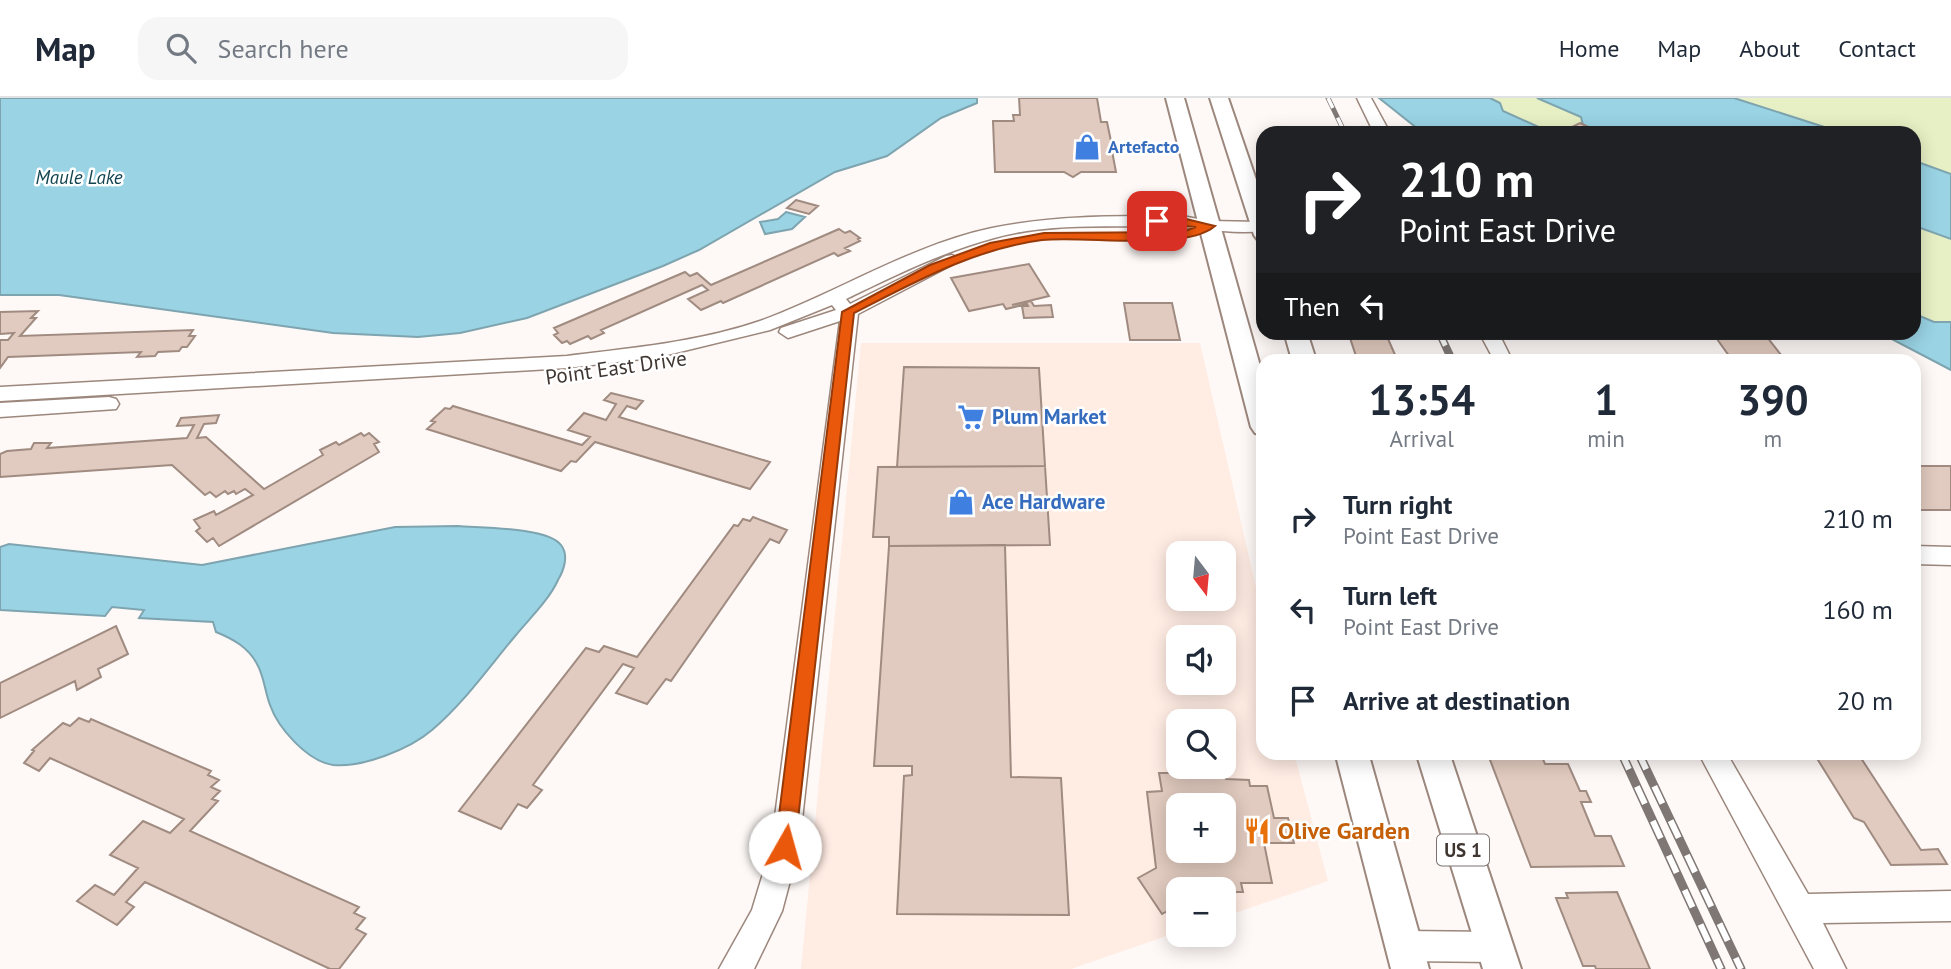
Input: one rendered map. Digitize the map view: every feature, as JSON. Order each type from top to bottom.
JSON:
[{"type":"main road","points":[[1175,98],[1256,398]]},
{"type":"main road","points":[[1219,98],[1256,212]]},
{"type":"main road","points":[[1354,760],[1407,957]]},
{"type":"main road","name":"US 1","points":[[1435,760],[1499,958]]},
{"type":"street","points":[[1363,98],[1378,126]]},
{"type":"street","name":"Point East Drive","points":[[0,410],[590,374],[651,366],[708,355],[789,332],[841,305],[990,247],[1044,236],[1184,235],[1209,226],[1256,230]]},
{"type":"street","name":"Point East Drive","points":[[0,394],[604,358],[659,351],[732,335],[794,315],[841,305]]},
{"type":"street","points":[[735,969],[754,944],[775,892],[785,847],[841,305]]},
{"type":"street","points":[[1921,555],[1951,556]]},
{"type":"street","points":[[1716,760],[1800,909],[1830,969]]},
{"type":"street","points":[[1800,909],[1951,906]]},
{"type":"street","points":[[1407,957],[1499,958]]},
{"type":"shaded area","points":[[861,343],[1200,343],[1256,587],[1256,760],[1296,760],[1328,881],[1236,913],[1236,877],[1166,877],[1166,936],[1071,969],[801,969]]},
{"type":"green space","points":[[1490,98],[1951,98],[1951,322],[1934,322],[1921,317],[1921,126],[1536,126],[1503,111],[1500,103]]},
{"type":"water","name":"Maule Lake","points":[[0,98],[977,98],[977,103],[941,118],[887,156],[835,172],[699,250],[663,266],[527,318],[460,333],[418,337],[333,333],[59,295],[0,295]]},
{"type":"water","points":[[1379,98],[1490,98],[1500,103],[1503,111],[1536,126],[1414,126]]},
{"type":"water","points":[[1537,98],[1734,98],[1821,126],[1582,126],[1581,117]]},
{"type":"water","points":[[1921,163],[1951,174],[1951,239],[1921,228]]},
{"type":"water","points":[[786,212],[805,217],[792,229],[765,234],[760,222],[778,219]]},
{"type":"water","points":[[1921,317],[1934,322],[1951,322],[1951,370],[1893,340],[1921,340]]},
{"type":"water","points":[[458,526],[528,532],[553,539],[561,545],[565,553],[562,572],[544,602],[466,697],[444,719],[411,744],[385,756],[358,763],[333,765],[323,762],[295,742],[274,714],[253,658],[240,644],[216,632],[213,622],[139,618],[144,610],[112,607],[105,616],[0,610],[0,547],[9,544],[202,565],[395,527]]},
{"type":"building","points":[[1019,98],[1097,98],[1101,122],[1107,122],[1111,141],[1122,146],[1112,151],[1116,172],[1081,172],[1073,177],[1064,172],[995,172],[993,121],[1014,121],[1013,115],[1020,115]]},
{"type":"building","points":[[796,200],[818,206],[809,214],[787,208]]},
{"type":"building","points":[[839,229],[845,233],[850,231],[860,238],[860,241],[845,248],[850,251],[838,256],[834,253],[723,303],[721,301],[701,310],[688,299],[708,290],[702,285],[601,330],[604,333],[591,339],[588,336],[570,344],[567,341],[562,343],[554,335],[558,333],[554,328],[685,272],[690,276],[697,273],[711,285]]},
{"type":"building","points":[[1029,264],[1049,296],[1012,305],[1031,301],[1034,306],[1051,305],[1053,317],[1024,318],[1022,306],[1028,306],[1027,304],[1006,309],[1003,304],[969,311],[951,278]]},
{"type":"building","points":[[1124,303],[1172,303],[1180,340],[1130,340]]},
{"type":"building","points":[[38,311],[31,318],[36,318],[20,336],[193,330],[189,336],[195,336],[187,347],[182,347],[179,351],[158,352],[155,356],[137,357],[141,352],[8,357],[0,368],[0,340],[8,340],[14,333],[0,334],[0,312]]},
{"type":"building","points":[[1351,340],[1389,340],[1395,354],[1355,354]]},
{"type":"building","points":[[1718,340],[1769,340],[1780,354],[1728,354]]},
{"type":"building","name":"Plum Market","points":[[904,367],[1039,368],[1045,466],[897,467]]},
{"type":"building","points":[[611,393],[643,401],[636,409],[627,406],[619,417],[770,462],[750,489],[595,442],[576,462],[571,461],[561,471],[427,429],[435,422],[431,421],[445,408],[450,409],[453,406],[582,445],[590,437],[568,430],[584,413],[606,420],[616,404],[604,400]]},
{"type":"building","points":[[219,415],[216,423],[204,424],[197,438],[206,437],[264,489],[323,455],[320,450],[336,442],[339,445],[361,433],[364,436],[369,433],[379,442],[374,444],[379,452],[219,546],[213,538],[207,542],[196,531],[200,528],[194,520],[214,511],[216,515],[253,495],[245,489],[236,494],[234,491],[228,494],[225,491],[216,497],[210,492],[205,495],[172,465],[0,477],[0,454],[31,449],[34,443],[51,443],[47,448],[187,438],[194,425],[177,426],[181,418]]},
{"type":"building","name":"Ace Hardware","points":[[1045,466],[1050,545],[889,546],[889,537],[873,537],[878,467]]},
{"type":"building","points":[[1921,466],[1951,466],[1951,510],[1921,510]]},
{"type":"building","points":[[753,517],[787,530],[779,543],[770,539],[671,681],[666,679],[647,704],[616,693],[634,668],[623,664],[533,785],[542,790],[527,808],[518,804],[501,829],[459,811],[586,648],[599,652],[604,646],[637,657],[734,525],[738,526],[743,519],[750,521]]},
{"type":"building","points":[[1005,545],[1011,777],[1061,778],[1069,915],[897,914],[904,776],[912,775],[912,766],[874,766],[889,546]]},
{"type":"building","points":[[116,626],[128,654],[98,669],[101,677],[77,690],[75,681],[0,718],[0,683]]},
{"type":"building","points":[[79,718],[89,722],[91,719],[211,771],[208,775],[219,780],[211,787],[220,791],[212,799],[218,801],[190,831],[359,907],[354,913],[365,918],[356,929],[366,934],[339,969],[330,969],[145,882],[126,902],[134,907],[117,925],[77,901],[95,885],[114,895],[138,868],[110,855],[143,821],[170,833],[184,819],[50,758],[39,771],[24,763],[34,751],[32,750],[63,723],[70,726]]},
{"type":"building","points":[[1490,760],[1543,760],[1545,764],[1568,764],[1580,791],[1586,791],[1591,802],[1581,802],[1595,836],[1611,836],[1624,866],[1531,867]]},
{"type":"building","points":[[1818,760],[1862,760],[1921,850],[1938,849],[1947,864],[1891,865],[1864,822],[1854,818]]},
{"type":"building","name":"Olive Garden","points":[[1159,773],[1166,773],[1166,779],[1249,780],[1250,786],[1267,786],[1274,818],[1288,818],[1294,843],[1264,843],[1272,883],[1241,883],[1243,892],[1236,892],[1236,877],[1166,877],[1166,912],[1162,914],[1138,878],[1156,868],[1147,792],[1162,791]]},
{"type":"building","points":[[1617,892],[1650,969],[1596,969],[1595,966],[1583,966],[1556,898],[1568,898],[1566,893]]},
{"type":"railway","points":[[1328,98],[1342,126]]},
{"type":"railway","points":[[1443,340],[1449,354]]},
{"type":"railway","points":[[1625,760],[1721,969]]},
{"type":"railway","points":[[1642,760],[1741,969]]},
{"type":"place","name":"Artefacto","points":[[1087,147]]},
{"type":"place","name":"Plum Market","points":[[971,417]]},
{"type":"place","name":"Ace Hardware","points":[[961,502]]},
{"type":"place","name":"Olive Garden","points":[[1257,831]]},
{"type":"route","points":[[785,847],[850,317],[848,312],[934,268],[990,247],[1044,236],[1184,235],[1209,226],[1182,221],[1157,221]]}]
